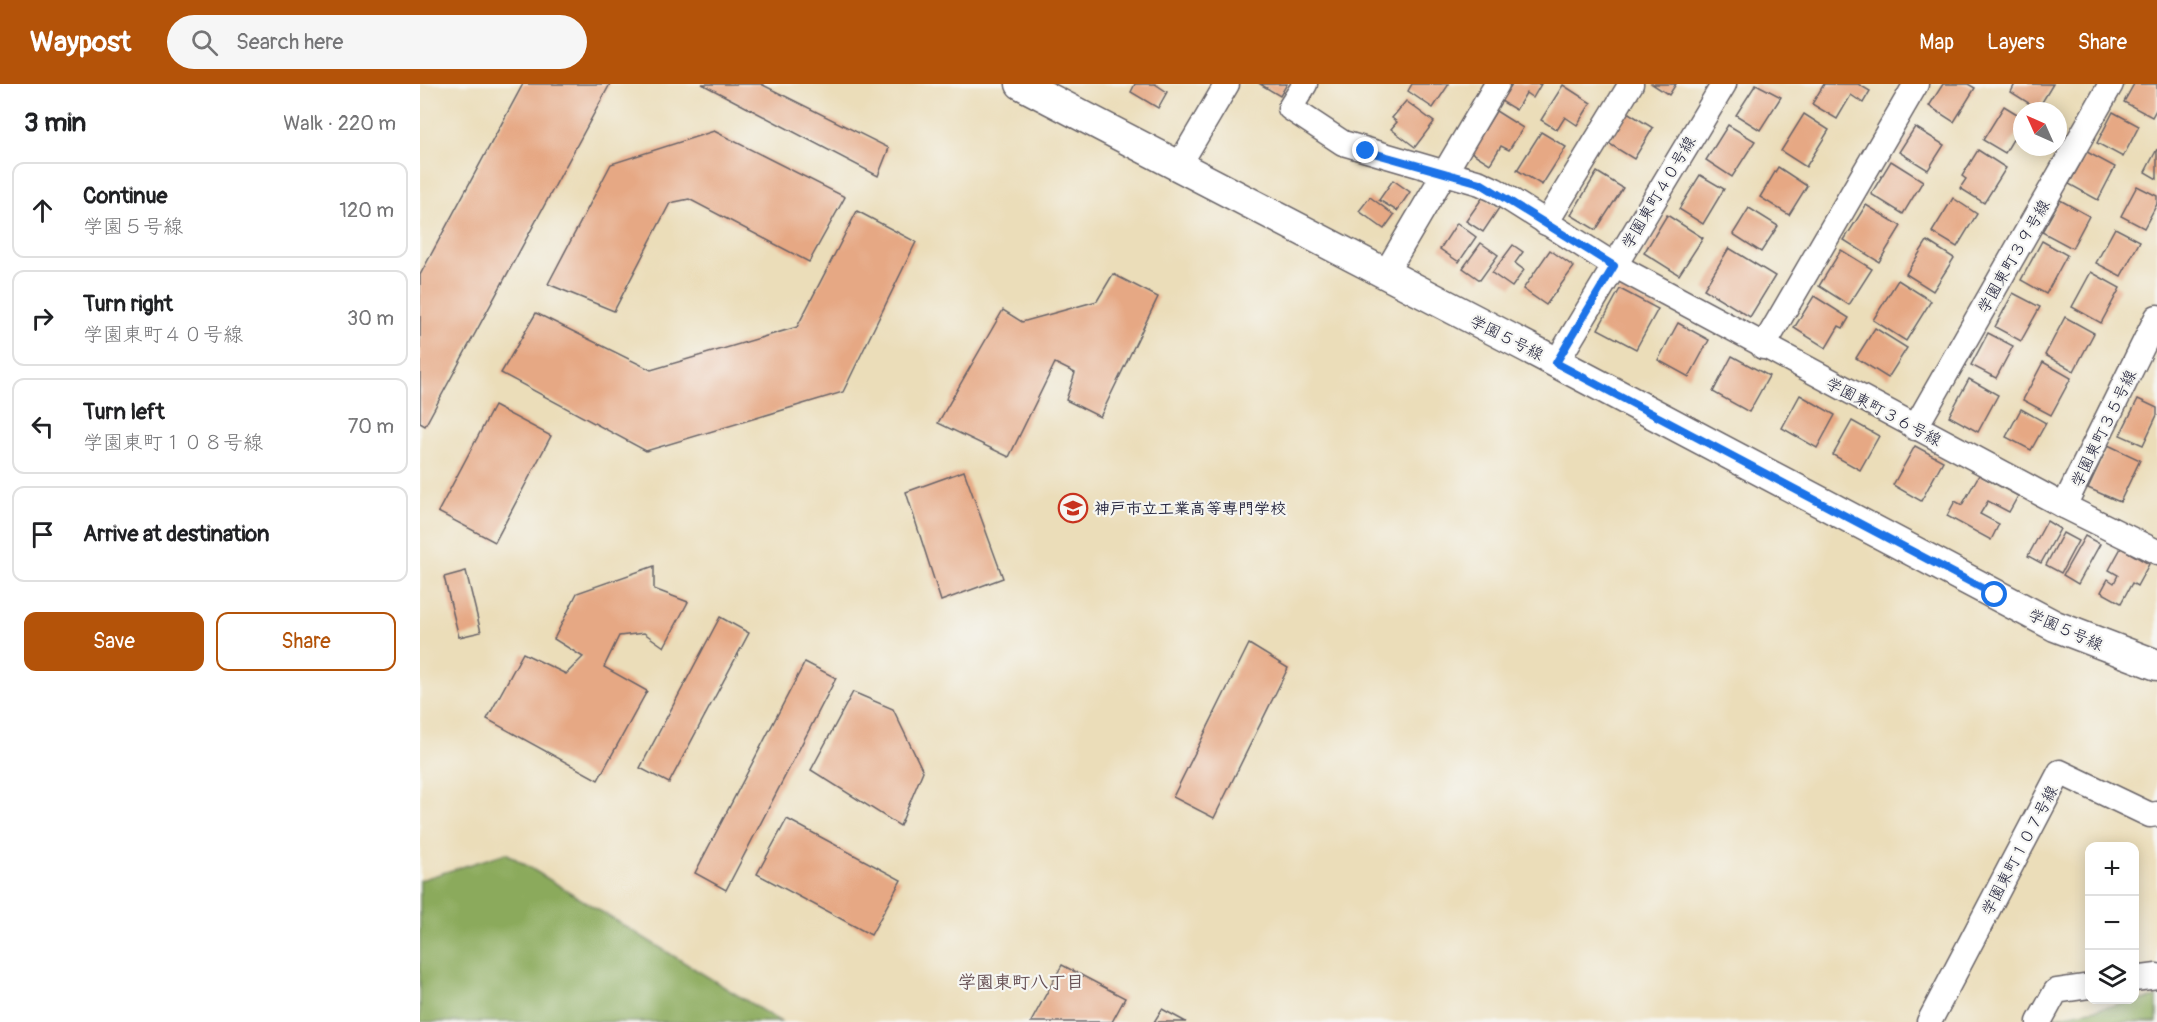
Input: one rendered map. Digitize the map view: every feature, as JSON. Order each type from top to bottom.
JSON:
[{"type":"street","name":"学園５号線","points":[[1021,84],[2055,626],[2157,665]]},
{"type":"street","points":[[1178,167],[1227,84]]},
{"type":"street","name":"学園東町３６号線","points":[[1305,84],[1290,108],[1343,143],[1495,190],[1614,266],[1915,428],[2157,552]]},
{"type":"street","points":[[1385,274],[1497,84]]},
{"type":"street","points":[[1546,223],[1631,84]]},
{"type":"street","name":"学園東町４０号線","points":[[1556,363],[1724,84]]},
{"type":"street","points":[[1764,347],[1916,84]]},
{"type":"street","name":"学園東町３９号線","points":[[1915,428],[2111,84]]},
{"type":"street","name":"学園東町３５号線","points":[[2064,506],[2157,317]]},
{"type":"street","name":"学園東町１０７号線","points":[[1929,1022],[2060,772],[2150,815],[2157,814]]},
{"type":"street","points":[[2139,979],[2157,976]]},
{"type":"street","points":[[2039,1022],[2056,991],[2085,987]]},
{"type":"green space","points":[[506,853],[781,1022],[420,1022],[420,880]]},
{"type":"green space","points":[[2157,997],[2157,1022],[2048,1022],[2050,1018],[2121,1004],[2139,1004],[2139,1001]]},
{"type":"building","points":[[523,84],[610,84],[425,426],[420,423],[420,275]]},
{"type":"building","points":[[702,84],[761,84],[889,148],[878,176]]},
{"type":"building","points":[[1135,84],[1155,84],[1167,92],[1158,108],[1131,92]]},
{"type":"building","points":[[1260,84],[1287,84],[1280,96]]},
{"type":"building","points":[[1412,84],[1449,84],[1433,108],[1408,91]]},
{"type":"building","points":[[1512,84],[1541,84],[1533,98],[1526,93],[1516,110],[1501,101]]},
{"type":"building","points":[[1652,84],[1676,84],[1669,95]]},
{"type":"building","points":[[1756,84],[1781,97],[1760,130],[1736,115]]},
{"type":"building","points":[[1824,84],[1858,84],[1870,91],[1863,103],[1851,95],[1837,119],[1812,104]]},
{"type":"building","points":[[1943,84],[1968,84],[1975,88],[1954,122],[1929,106]]},
{"type":"building","points":[[2015,84],[2053,84],[2042,102],[2027,102],[2011,92]]},
{"type":"building","points":[[2134,84],[2157,84],[2157,108],[2152,117],[2124,102]]},
{"type":"building","points":[[1563,85],[1591,103],[1577,125],[1565,117],[1557,130],[1541,120]]},
{"type":"building","points":[[1406,101],[1434,122],[1415,147],[1391,129],[1397,122],[1392,118]]},
{"type":"building","points":[[2004,106],[2013,112],[2013,139],[2005,153],[1983,140]]},
{"type":"building","points":[[1496,111],[1523,128],[1509,150],[1501,146],[1490,164],[1471,152]]},
{"type":"building","points":[[1627,112],[1653,128],[1634,159],[1608,143]]},
{"type":"building","points":[[2113,112],[2139,126],[2123,157],[2097,143]]},
{"type":"building","points":[[1804,114],[1829,130],[1806,167],[1781,151]]},
{"type":"building","points":[[1728,125],[1755,141],[1732,177],[1706,160]]},
{"type":"building","points":[[1915,127],[1944,145],[1928,170],[1899,152]]},
{"type":"building","points":[[714,131],[845,197],[809,262],[689,199],[670,203],[614,311],[548,284],[611,164]]},
{"type":"building","points":[[1541,132],[1566,147],[1542,185],[1517,170]]},
{"type":"building","points":[[2157,149],[2157,179],[2145,172]]},
{"type":"building","points":[[1978,150],[2006,168],[1984,203],[1960,188],[1966,179],[1962,176]]},
{"type":"building","points":[[2087,152],[2115,167],[2098,200],[2069,184]]},
{"type":"building","points":[[1891,161],[1923,181],[1903,214],[1871,194]]},
{"type":"building","points":[[1778,167],[1807,186],[1789,215],[1760,197]]},
{"type":"building","points":[[1597,172],[1623,188],[1596,230],[1571,215]]},
{"type":"building","points":[[1700,175],[1724,189],[1703,224],[1679,209]]},
{"type":"building","points":[[1393,180],[1410,192],[1397,211],[1379,200]]},
{"type":"building","points":[[2137,186],[2157,196],[2157,204],[2144,228],[2121,216]]},
{"type":"building","points":[[1370,197],[1394,215],[1384,229],[1359,211]]},
{"type":"building","points":[[1483,197],[1499,208],[1483,232],[1466,221]]},
{"type":"building","points":[[1953,198],[1977,214],[1957,247],[1932,232]]},
{"type":"building","points":[[2060,200],[2089,216],[2072,248],[2042,232]]},
{"type":"building","points":[[1866,205],[1901,226],[1879,262],[1844,240]]},
{"type":"building","points":[[1749,208],[1778,226],[1761,252],[1733,234]]},
{"type":"building","points":[[857,211],[916,242],[843,392],[646,451],[501,373],[536,313],[651,370],[797,327]]},
{"type":"building","points":[[1667,215],[1703,238],[1679,275],[1644,253]]},
{"type":"building","points":[[1457,223],[1476,237],[1459,262],[1440,249]]},
{"type":"building","points":[[2115,228],[2140,241],[2121,276],[2096,263]]},
{"type":"building","points":[[1927,241],[1954,258],[1933,291],[1906,274]]},
{"type":"building","points":[[2042,241],[2067,255],[2046,294],[2021,280]]},
{"type":"building","points":[[1481,243],[1498,255],[1480,280],[1463,268]]},
{"type":"building","points":[[1513,245],[1523,252],[1515,263],[1524,270],[1512,287],[1492,273]]},
{"type":"building","points":[[1729,248],[1775,276],[1750,317],[1704,289]]},
{"type":"building","points":[[1550,250],[1574,267],[1546,305],[1523,289]]},
{"type":"building","points":[[1841,250],[1872,269],[1849,305],[1819,286]]},
{"type":"building","points":[[2091,272],[2120,288],[2101,323],[2072,307]]},
{"type":"building","points":[[1113,274],[1158,297],[1100,417],[1066,400],[1075,373],[1055,363],[1009,457],[938,423],[1003,310],[1022,322],[1097,301]]},
{"type":"building","points":[[1898,280],[1931,301],[1906,341],[1873,320]]},
{"type":"building","points":[[1620,289],[1658,309],[1636,349],[1598,329]]},
{"type":"building","points":[[2013,293],[2040,307],[2021,341],[1995,327]]},
{"type":"building","points":[[1814,296],[1849,318],[1843,328],[1839,326],[1826,348],[1794,328]]},
{"type":"building","points":[[2065,317],[2094,333],[2074,371],[2045,355]]},
{"type":"building","points":[[1678,323],[1709,340],[1689,377],[1658,360]]},
{"type":"building","points":[[1875,328],[1907,348],[1888,378],[1856,358]]},
{"type":"building","points":[[1988,333],[2013,346],[1996,378],[1971,365]]},
{"type":"building","points":[[1732,356],[1769,376],[1749,412],[1713,392]]},
{"type":"building","points":[[2043,362],[2071,378],[2051,415],[2023,400]]},
{"type":"building","points":[[1969,379],[1998,395],[1978,432],[1949,416]]},
{"type":"building","points":[[1800,395],[1835,415],[1817,448],[1782,428]]},
{"type":"building","points":[[2138,399],[2157,408],[2157,415],[2143,445],[2120,435]]},
{"type":"building","points":[[494,406],[551,436],[495,542],[438,512]]},
{"type":"building","points":[[2021,409],[2046,423],[2031,450],[2006,437]]},
{"type":"building","points":[[1852,421],[1879,436],[1860,470],[1833,455]]},
{"type":"building","points":[[2108,445],[2140,460],[2120,502],[2088,488]]},
{"type":"building","points":[[1915,446],[1943,461],[1921,501],[1893,485]]},
{"type":"building","points":[[964,471],[1003,578],[941,601],[906,492]]},
{"type":"building","points":[[1979,475],[2018,496],[2009,512],[1988,501],[1980,514],[1999,524],[1991,540],[1947,516],[1955,501],[1962,505]]},
{"type":"building","points":[[2047,521],[2060,529],[2041,563],[2028,556]]},
{"type":"building","points":[[2063,533],[2078,541],[2061,573],[2046,565]]},
{"type":"building","points":[[2085,536],[2100,544],[2078,584],[2063,575]]},
{"type":"building","points":[[2121,548],[2149,564],[2137,586],[2132,583],[2121,603],[2101,592],[2108,579],[2114,583],[2118,575],[2109,570]]},
{"type":"building","points":[[654,566],[654,589],[688,602],[664,647],[644,633],[619,636],[604,667],[647,691],[598,780],[487,719],[523,653],[566,674],[583,657],[554,639],[577,593]]},
{"type":"building","points":[[466,571],[481,632],[459,637],[444,577]]},
{"type":"building","points":[[720,617],[749,633],[669,783],[640,768]]},
{"type":"building","points":[[1249,644],[1288,668],[1214,818],[1173,797]]},
{"type":"building","points":[[805,662],[836,678],[726,890],[695,873]]},
{"type":"building","points":[[853,692],[893,709],[923,771],[900,826],[811,770]]},
{"type":"building","points":[[787,819],[901,880],[871,935],[757,874]]},
{"type":"building","points":[[1062,965],[1125,998],[1112,1022],[1031,1022]]},
{"type":"building","points":[[1162,1009],[1186,1022],[1154,1022]]},
{"type":"place","name":"神戸市立工業高等専門学校","points":[[1073,508]]},
{"type":"district","name":"学園東町八丁目","points":[[1021,982]]},
{"type":"route","points":[[1366,151],[1480,183],[1495,190],[1614,266],[1556,363],[1995,595]]}]
